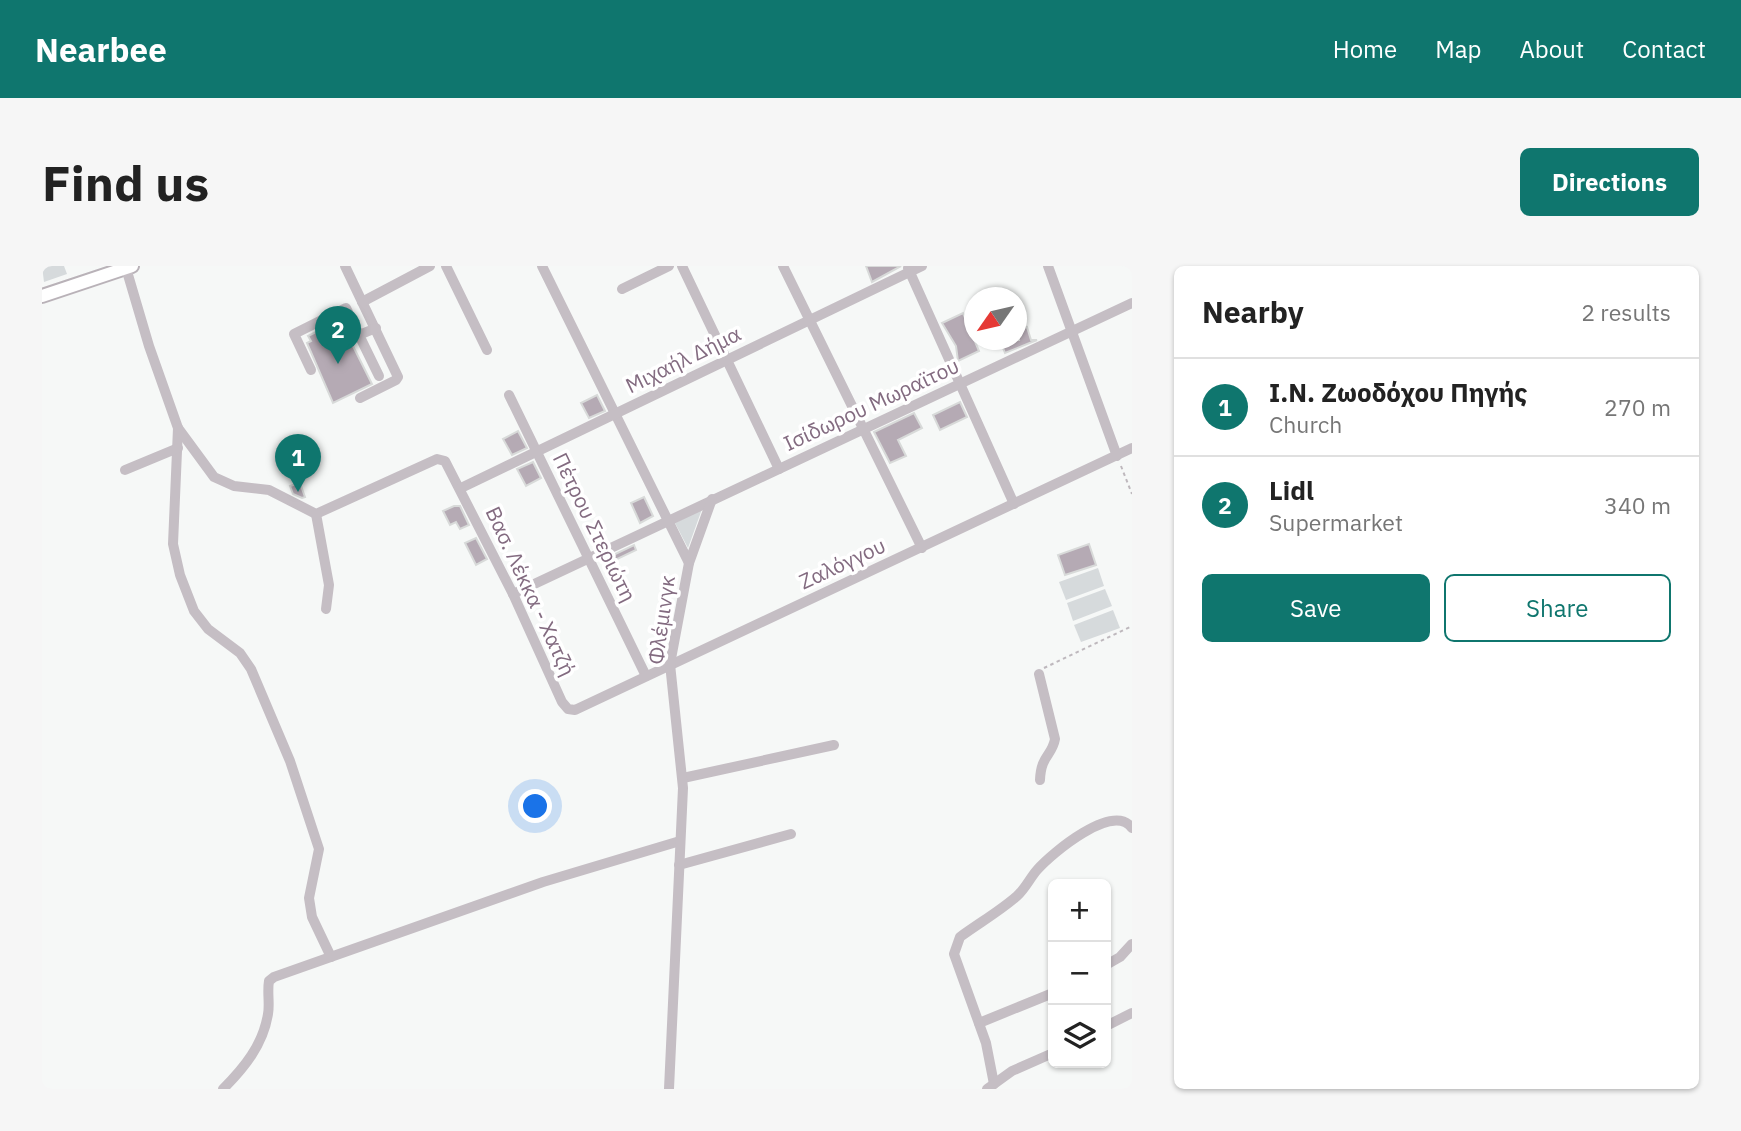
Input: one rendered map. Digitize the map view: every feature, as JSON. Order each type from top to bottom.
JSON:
[{"type":"main road","points":[[42,296],[129,267]]},
{"type":"street","points":[[345,266],[398,377],[360,398]]},
{"type":"street","points":[[362,302],[430,266]]},
{"type":"street","points":[[446,266],[487,350]]},
{"type":"street","points":[[542,266],[688,563]]},
{"type":"street","points":[[622,289],[669,266]]},
{"type":"street","points":[[513,594],[779,469],[682,266]]},
{"type":"street","points":[[783,266],[922,548]]},
{"type":"street","name":"Μιχαήλ Δήμα","points":[[461,488],[909,269],[922,266]]},
{"type":"street","points":[[1048,266],[1116,456]]},
{"type":"street","points":[[129,267],[149,346],[178,428],[214,477],[234,486],[269,490],[316,514],[330,585],[326,609]]},
{"type":"street","points":[[909,269],[1014,504]]},
{"type":"street","name":"Ισίδωρου Μωραϊτου","points":[[779,469],[1132,303]]},
{"type":"street","points":[[311,370],[294,334],[346,308],[379,376]]},
{"type":"street","points":[[359,335],[376,328]]},
{"type":"street","name":"Πέτρου Στεριώτη","points":[[509,395],[646,676]]},
{"type":"street","points":[[178,428],[173,544],[180,575],[194,611],[208,629],[240,653],[251,669],[290,761],[319,849],[309,898],[312,917],[331,957]]},
{"type":"street","points":[[125,470],[178,448]]},
{"type":"street","name":"Ζαλόγγου","points":[[568,709],[575,710],[1132,448]]},
{"type":"street","name":"Βασ. Λέκκα - Χατζή","points":[[316,514],[437,459],[444,461],[461,488],[568,709]]},
{"type":"street","name":"Φλέμινγκ","points":[[669,1089],[683,778],[670,664],[688,563],[712,499]]},
{"type":"street","points":[[1039,674],[1055,739],[1055,744],[1042,759],[1040,780]]},
{"type":"street","points":[[683,778],[834,745]]},
{"type":"street","points":[[1048,1054],[1012,1071],[990,1086],[979,1023],[954,954],[960,937],[1020,893],[1036,870],[1074,837],[1116,819],[1128,822],[1132,828]]},
{"type":"street","points":[[680,865],[791,834]]},
{"type":"street","points":[[223,1089],[250,1059],[261,1038],[269,1012],[269,981],[284,972],[543,882],[680,841]]},
{"type":"street","points":[[1111,962],[1121,957],[1132,944]]},
{"type":"street","points":[[979,1023],[1048,995]]},
{"type":"street","points":[[1111,1024],[1132,1013]]},
{"type":"path","points":[[1116,456],[1132,494]]},
{"type":"path","points":[[1039,674],[1056,659],[1132,626]]},
{"type":"shaded area","points":[[42,266],[64,266],[67,274],[44,282]]},
{"type":"shaded area","points":[[702,509],[688,548],[675,523]]},
{"type":"shaded area","points":[[1098,568],[1104,586],[1066,600],[1059,582]]},
{"type":"shaded area","points":[[1105,589],[1112,606],[1073,621],[1067,603]]},
{"type":"shaded area","points":[[1113,610],[1120,628],[1081,642],[1074,625]]},
{"type":"building","points":[[866,266],[901,266],[872,282]]},
{"type":"building","points":[[963,313],[964,350],[979,351],[958,361],[956,346],[942,323]]},
{"type":"building","points":[[340,320],[372,384],[333,403],[307,343],[311,341],[308,336]]},
{"type":"building","points":[[1027,327],[1031,340],[1037,340],[1027,344]]},
{"type":"building","points":[[597,395],[605,411],[589,418],[581,403]]},
{"type":"building","points":[[960,402],[967,417],[940,430],[933,415]]},
{"type":"building","points":[[914,413],[922,428],[898,440],[906,456],[890,463],[874,432]]},
{"type":"building","points":[[518,431],[527,448],[512,455],[503,439]]},
{"type":"building","points":[[533,462],[541,478],[526,486],[517,469]]},
{"type":"building","points":[[300,483],[305,497],[302,498],[293,494],[290,486]]},
{"type":"building","points":[[644,497],[653,516],[640,523],[631,503]]},
{"type":"building","points":[[460,506],[469,525],[460,529],[456,522],[450,525],[443,511]]},
{"type":"building","points":[[476,538],[487,559],[476,565],[465,543]]},
{"type":"building","points":[[1089,544],[1096,565],[1065,575],[1058,555]]},
{"type":"building","points":[[634,545],[636,550],[609,563],[607,558]]},
{"type":"place","name":"Lidl","points":[[338,364]]},
{"type":"place","name":"Ι.Ν. Ζωοδόχου Πηγής","points":[[298,492]]}]
